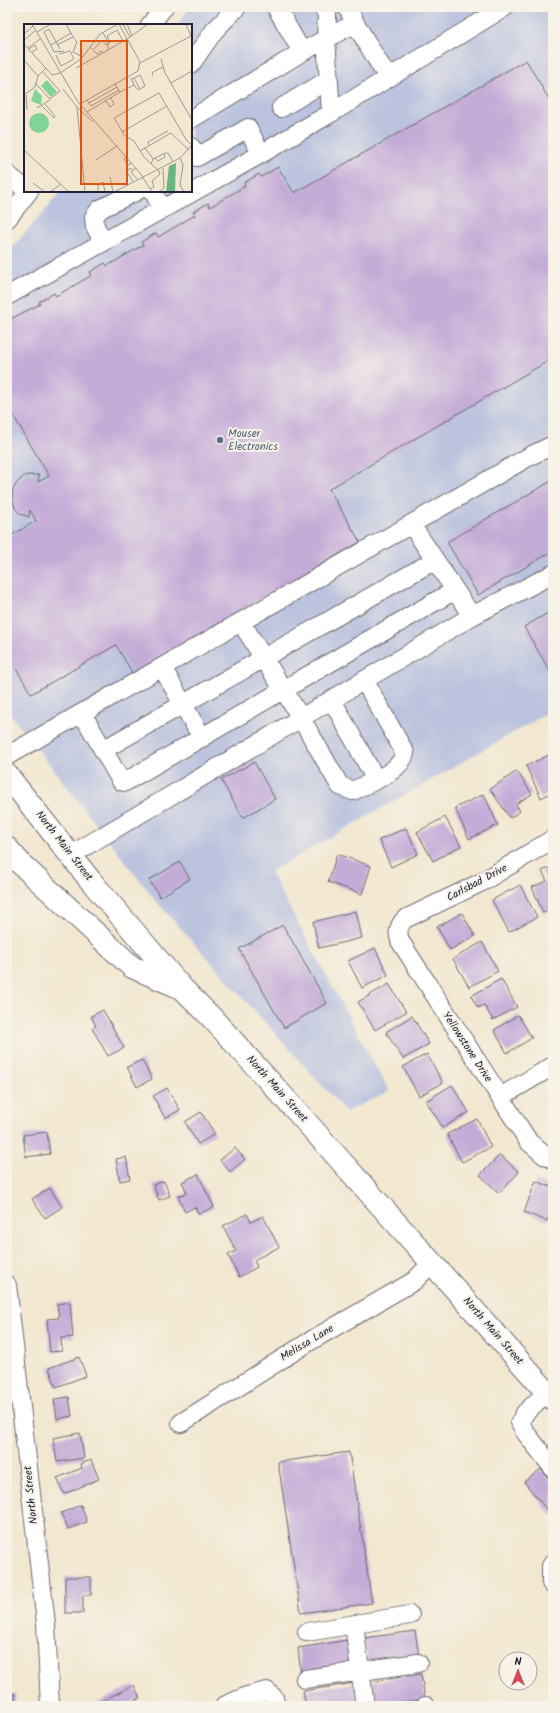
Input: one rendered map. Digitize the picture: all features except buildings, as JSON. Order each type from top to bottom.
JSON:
[{"type":"main road","name":"North Main Street","points":[[7,775],[71,855],[182,988],[212,1018],[550,1396]]},
{"type":"main road","points":[[7,848],[14,861],[132,967],[182,988]]},
{"type":"street","points":[[151,24],[164,7]]},
{"type":"street","points":[[192,63],[214,31],[237,7]]},
{"type":"street","points":[[276,7],[302,52]]},
{"type":"street","points":[[323,7],[327,15],[326,39],[330,113]]},
{"type":"street","points":[[347,7],[388,78]]},
{"type":"street","points":[[7,296],[261,154],[504,7]]},
{"type":"street","points":[[192,118],[302,52],[355,23]]},
{"type":"street","points":[[281,108],[328,80]]},
{"type":"street","points":[[192,149],[197,157],[248,128],[261,154]]},
{"type":"street","points":[[7,174],[23,193],[7,219]]},
{"type":"street","points":[[103,242],[95,226],[94,217],[100,209],[135,192]]},
{"type":"street","points":[[152,192],[162,209]]},
{"type":"street","points":[[7,756],[530,456],[553,445]]},
{"type":"street","points":[[411,524],[472,616]]},
{"type":"street","points":[[103,750],[435,560]]},
{"type":"street","points":[[71,855],[472,616],[553,574]]},
{"type":"street","points":[[82,713],[121,781],[125,782],[284,691],[455,590]]},
{"type":"street","points":[[241,622],[301,718],[340,786],[353,791],[376,780],[393,769],[404,760],[405,753],[364,680]]},
{"type":"street","points":[[162,667],[202,738]]},
{"type":"street","points":[[332,700],[376,780]]},
{"type":"street","name":"Carlsbad Drive","points":[[400,924],[405,919],[482,882],[553,839]]},
{"type":"street","name":"Yellowstone Drive","points":[[400,924],[398,936],[400,941],[529,1142],[544,1155],[553,1159]]},
{"type":"street","points":[[500,1097],[553,1066]]},
{"type":"street","name":"Melissa Lane","points":[[181,1422],[312,1340],[414,1281],[432,1263]]},
{"type":"street","name":"North Street","points":[[7,1285],[46,1624],[50,1706]]},
{"type":"street","points":[[550,1396],[525,1413],[520,1422],[525,1432],[553,1468]]},
{"type":"street","points":[[553,1563],[551,1566],[551,1583],[553,1585]]},
{"type":"street","points":[[307,1632],[410,1616]]},
{"type":"street","points":[[354,1625],[365,1706]]},
{"type":"street","points":[[305,1679],[418,1663]]},
{"type":"street","points":[[224,1706],[247,1696],[267,1691],[274,1698],[276,1706]]},
{"type":"shaded area","points":[[191,7],[553,7],[553,710],[270,872],[389,1091],[346,1112],[155,900],[7,710],[7,253],[60,192],[192,192],[192,24],[178,24]]},
{"type":"place","name":"Mouser Electronics","points":[[220,440]]}]
